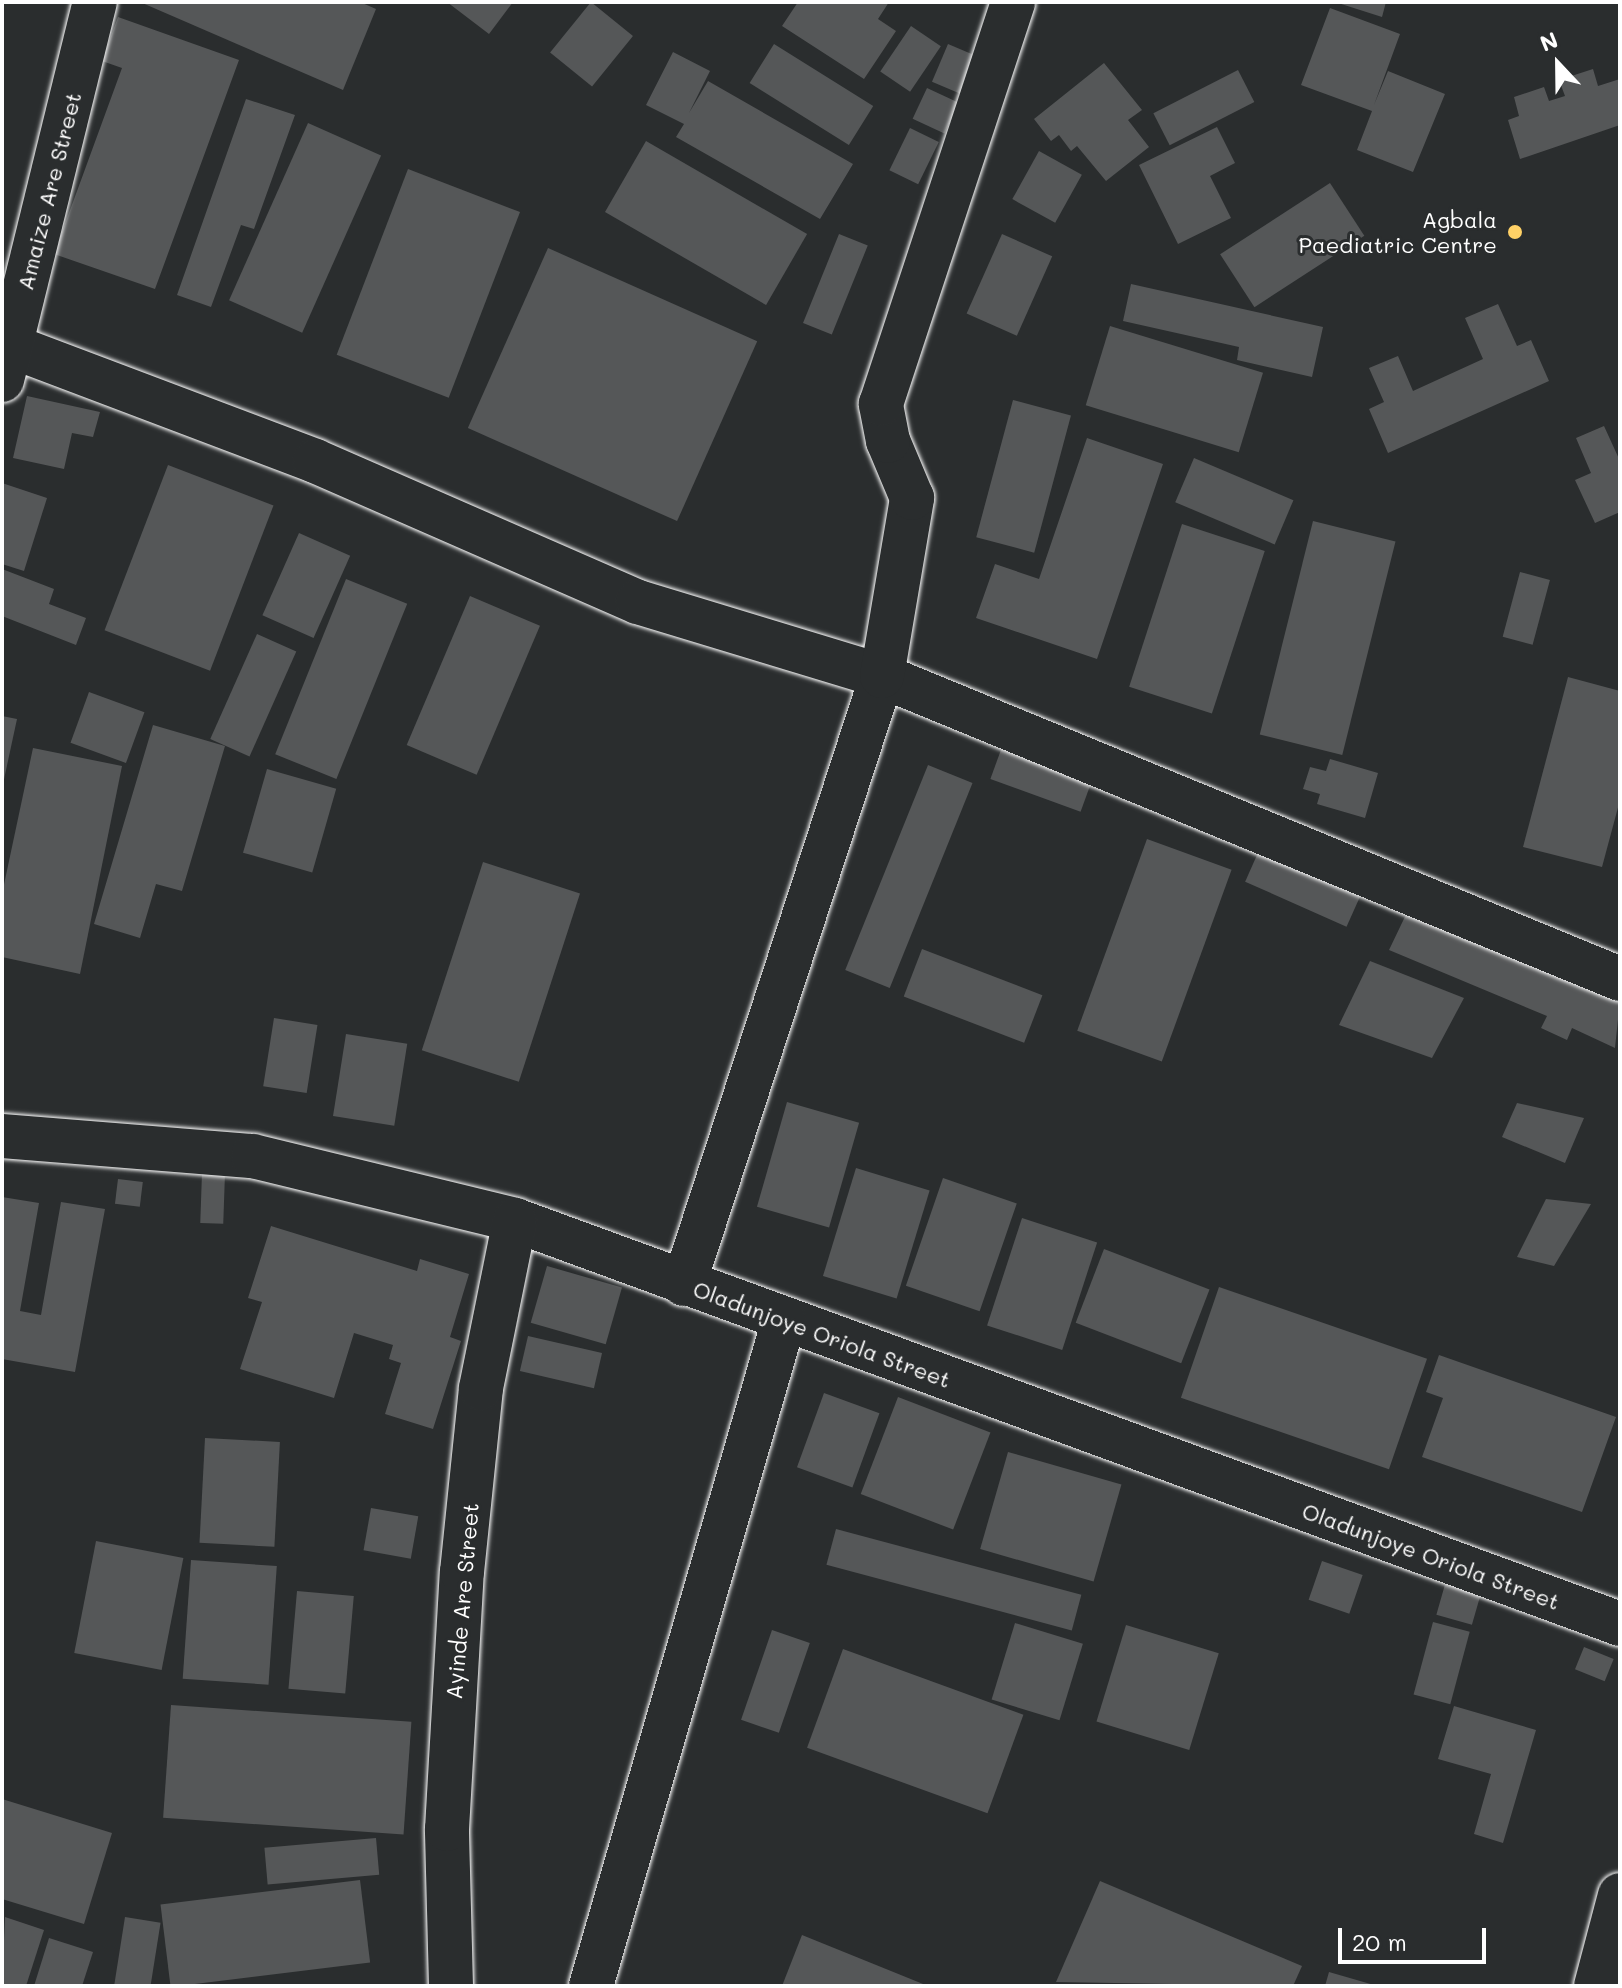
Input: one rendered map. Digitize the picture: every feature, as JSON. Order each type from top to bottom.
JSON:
[{"type":"main road","name":"Amaize Are Street","points":[[6,363],[95,2]]},
{"type":"main road","points":[[684,1284],[882,676],[912,498],[888,441],[881,404],[1013,2]]},
{"type":"main road","points":[[6,363],[315,461],[638,602],[882,676],[1620,979]]},
{"type":"main road","name":"Oladunjoye Oriola Street","points":[[2,1136],[253,1156],[515,1220],[1620,1624]]},
{"type":"main road","name":"Ayinde Are Street","points":[[451,1986],[447,1829],[462,1572],[481,1388],[515,1220]]},
{"type":"main road","points":[[591,1986],[784,1320]]},
{"type":"main road","points":[[1596,1986],[1620,1895]]},
{"type":"building","points":[[140,2],[360,2],[376,9],[343,90]]},
{"type":"building","points":[[447,2],[513,2],[489,34]]},
{"type":"building","points":[[591,2],[633,36],[592,86],[550,53]]},
{"type":"building","points":[[798,2],[889,2],[878,19],[896,31],[864,79],[782,26]]},
{"type":"building","points":[[1335,2],[1386,2],[1382,17]]},
{"type":"building","points":[[1330,8],[1400,34],[1374,105],[1388,71],[1445,94],[1413,172],[1357,150],[1372,111],[1301,85]]},
{"type":"building","points":[[118,17],[239,60],[155,289],[54,254],[122,68],[102,61]]},
{"type":"building","points":[[911,26],[941,46],[910,92],[880,72]]},
{"type":"building","points":[[774,44],[873,106],[849,145],[750,83]]},
{"type":"building","points":[[948,44],[979,57],[963,95],[932,82]]},
{"type":"building","points":[[673,52],[710,71],[689,113],[708,81],[853,164],[820,219],[676,137],[684,124],[646,105]]},
{"type":"building","points":[[1104,63],[1142,110],[1128,120],[1149,147],[1106,181],[1077,146],[1071,151],[1059,135],[1051,141],[1034,119]]},
{"type":"building","points":[[1593,69],[1598,86],[1620,79],[1620,125],[1520,159],[1508,120],[1519,116],[1514,97],[1544,87],[1549,101],[1565,96],[1559,80]]},
{"type":"building","points":[[1238,70],[1254,102],[1170,145],[1153,113]]},
{"type":"building","points":[[927,88],[959,103],[944,134],[913,119]]},
{"type":"building","points":[[246,99],[295,115],[254,229],[241,225],[211,307],[177,295]]},
{"type":"building","points":[[308,123],[381,156],[302,333],[229,300]]},
{"type":"building","points":[[1217,127],[1235,163],[1210,176],[1231,218],[1178,244],[1139,165]]},
{"type":"building","points":[[910,128],[939,142],[918,184],[889,170]]},
{"type":"building","points":[[646,141],[807,234],[766,305],[605,212]]},
{"type":"building","points":[[1039,151],[1082,175],[1055,223],[1012,199]]},
{"type":"building","points":[[408,169],[520,212],[449,398],[337,355]]},
{"type":"building","points":[[1330,183],[1364,236],[1254,307],[1220,254]]},
{"type":"building","points":[[839,234],[868,246],[832,335],[803,323]]},
{"type":"building","points":[[1002,234],[1052,256],[1017,336],[967,313]]},
{"type":"building","points":[[548,248],[757,341],[677,521],[468,428]]},
{"type":"building","points":[[1131,284],[1323,327],[1312,377],[1237,360],[1239,347],[1123,321]]},
{"type":"building","points":[[1498,304],[1517,346],[1531,340],[1549,381],[1388,453],[1369,409],[1384,402],[1369,368],[1398,356],[1413,391],[1483,359],[1465,318]]},
{"type":"building","points":[[1110,326],[1263,373],[1239,452],[1086,405]]},
{"type":"building","points":[[27,396],[100,412],[93,437],[72,433],[64,469],[13,458]]},
{"type":"building","points":[[1013,400],[1071,416],[1034,553],[976,537]]},
{"type":"building","points":[[1604,426],[1620,461],[1620,512],[1595,523],[1575,480],[1591,473],[1576,438]]},
{"type":"building","points":[[1087,438],[1163,464],[1097,659],[976,618],[995,564],[1039,579]]},
{"type":"building","points":[[1194,458],[1293,500],[1275,544],[1175,502]]},
{"type":"building","points":[[168,465],[273,505],[210,671],[105,630]]},
{"type":"building","points":[[2,483],[47,498],[24,571],[2,564]]},
{"type":"building","points":[[1313,521],[1395,542],[1342,755],[1260,734]]},
{"type":"building","points":[[1182,524],[1265,551],[1212,714],[1129,687]]},
{"type":"building","points":[[299,533],[350,556],[314,638],[262,615]]},
{"type":"building","points":[[2,569],[54,589],[49,604],[86,618],[76,645],[2,616]]},
{"type":"building","points":[[1520,572],[1550,580],[1533,645],[1503,637]]},
{"type":"building","points":[[346,579],[407,604],[336,779],[275,754]]},
{"type":"building","points":[[470,596],[540,626],[477,775],[407,745]]},
{"type":"building","points":[[257,634],[296,651],[250,757],[210,739]]},
{"type":"building","points":[[1568,677],[1620,691],[1620,800],[1602,867],[1523,847]]},
{"type":"building","points":[[89,692],[144,712],[126,763],[71,743]]},
{"type":"building","points":[[2,716],[17,719],[3,784],[2,783]]},
{"type":"building","points":[[153,725],[225,746],[182,891],[156,884],[140,938],[94,924]]},
{"type":"building","points":[[1002,747],[1092,780],[1081,812],[990,779]]},
{"type":"building","points":[[33,748],[122,766],[80,974],[2,957],[2,894]]},
{"type":"building","points":[[1330,759],[1378,773],[1365,818],[1317,804],[1320,794],[1303,789],[1310,767],[1326,771]]},
{"type":"building","points":[[928,765],[973,783],[890,988],[845,970]]},
{"type":"building","points":[[267,769],[336,789],[312,872],[243,853]]},
{"type":"building","points":[[1147,839],[1232,870],[1162,1061],[1077,1031]]},
{"type":"building","points":[[1261,846],[1362,891],[1347,927],[1245,882]]},
{"type":"building","points":[[483,862],[580,894],[519,1082],[422,1050]]},
{"type":"building","points":[[1412,902],[1620,1000],[1615,1048],[1572,1028],[1567,1040],[1541,1028],[1547,1016],[1389,950]]},
{"type":"building","points":[[922,949],[1042,995],[1024,1043],[904,997]]},
{"type":"building","points":[[1370,961],[1464,998],[1432,1058],[1339,1025]]},
{"type":"building","points":[[274,1018],[317,1025],[307,1093],[263,1086]]},
{"type":"building","points":[[346,1034],[407,1044],[394,1126],[333,1116]]},
{"type":"building","points":[[787,1102],[859,1123],[829,1227],[757,1207]]},
{"type":"building","points":[[1517,1103],[1584,1118],[1565,1163],[1502,1137]]},
{"type":"building","points":[[856,1168],[930,1191],[897,1299],[823,1276]]},
{"type":"building","points":[[202,1173],[225,1174],[223,1224],[200,1223]]},
{"type":"building","points":[[943,1178],[1017,1203],[980,1311],[906,1286]]},
{"type":"building","points":[[118,1179],[143,1182],[140,1207],[115,1204]]},
{"type":"building","points":[[2,1197],[39,1203],[20,1311],[41,1315],[61,1202],[105,1209],[75,1372],[2,1359]]},
{"type":"building","points":[[1546,1199],[1591,1204],[1554,1266],[1517,1257]]},
{"type":"building","points":[[1022,1218],[1097,1242],[1062,1350],[987,1325]]},
{"type":"building","points":[[271,1226],[417,1271],[420,1259],[469,1274],[450,1337],[461,1341],[433,1429],[385,1414],[401,1363],[389,1359],[393,1345],[354,1333],[334,1398],[240,1369],[262,1302],[248,1298]]},
{"type":"building","points":[[1104,1249],[1209,1289],[1181,1363],[1076,1323]]},
{"type":"building","points":[[547,1266],[622,1287],[606,1344],[531,1323]]},
{"type":"building","points":[[1219,1287],[1427,1359],[1389,1469],[1181,1398]]},
{"type":"building","points":[[528,1336],[602,1353],[594,1388],[520,1371]]},
{"type":"building","points":[[1439,1355],[1616,1417],[1582,1512],[1422,1457],[1443,1398],[1426,1392]]},
{"type":"building","points":[[824,1393],[879,1413],[852,1487],[797,1467]]},
{"type":"building","points":[[898,1397],[990,1432],[953,1530],[861,1494]]},
{"type":"building","points":[[205,1438],[280,1442],[274,1547],[200,1543]]},
{"type":"building","points":[[1008,1452],[1121,1485],[1094,1582],[980,1549]]},
{"type":"building","points":[[371,1508],[418,1516],[411,1559],[364,1550]]},
{"type":"building","points":[[836,1529],[1081,1595],[1072,1630],[826,1565]]},
{"type":"building","points":[[96,1541],[183,1558],[162,1670],[74,1653]]},
{"type":"building","points":[[191,1560],[277,1566],[268,1685],[183,1679]]},
{"type":"building","points":[[1322,1561],[1363,1575],[1349,1614],[1309,1600]]},
{"type":"building","points":[[1446,1581],[1482,1591],[1472,1625],[1436,1615]]},
{"type":"building","points":[[297,1591],[354,1596],[345,1694],[288,1689]]},
{"type":"building","points":[[1433,1622],[1470,1632],[1450,1704],[1414,1694]]},
{"type":"building","points":[[1015,1623],[1083,1644],[1060,1720],[992,1700]]},
{"type":"building","points":[[1126,1625],[1219,1653],[1189,1750],[1096,1722]]},
{"type":"building","points":[[772,1630],[810,1643],[779,1733],[741,1720]]},
{"type":"building","points":[[1584,1647],[1614,1659],[1605,1681],[1575,1669]]},
{"type":"building","points":[[843,1649],[1023,1715],[988,1813],[807,1748]]},
{"type":"building","points":[[171,1705],[411,1722],[404,1835],[163,1818]]},
{"type":"building","points":[[1454,1706],[1536,1730],[1503,1843],[1474,1834],[1491,1774],[1438,1759]]},
{"type":"building","points":[[2,1799],[112,1833],[84,1924],[2,1899]]},
{"type":"building","points":[[376,1838],[379,1875],[268,1885],[264,1848]]},
{"type":"building","points":[[360,1880],[370,1962],[171,1986],[160,1904]]},
{"type":"building","points":[[1100,1881],[1302,1966],[1293,1986],[1056,1982]]},
{"type":"building","points":[[5,1917],[44,1930],[26,1986],[2,1986]]},
{"type":"building","points":[[125,1917],[161,1923],[151,1986],[114,1986]]},
{"type":"building","points":[[802,1935],[928,1986],[782,1986]]},
{"type":"building","points":[[49,1938],[93,1952],[82,1986],[34,1986]]},
{"type":"building","points":[[1329,1972],[1374,1985],[1374,1986],[1325,1986]]},
{"type":"place","name":"Agbala Paediatric Centre","points":[[1515,232]]}]
